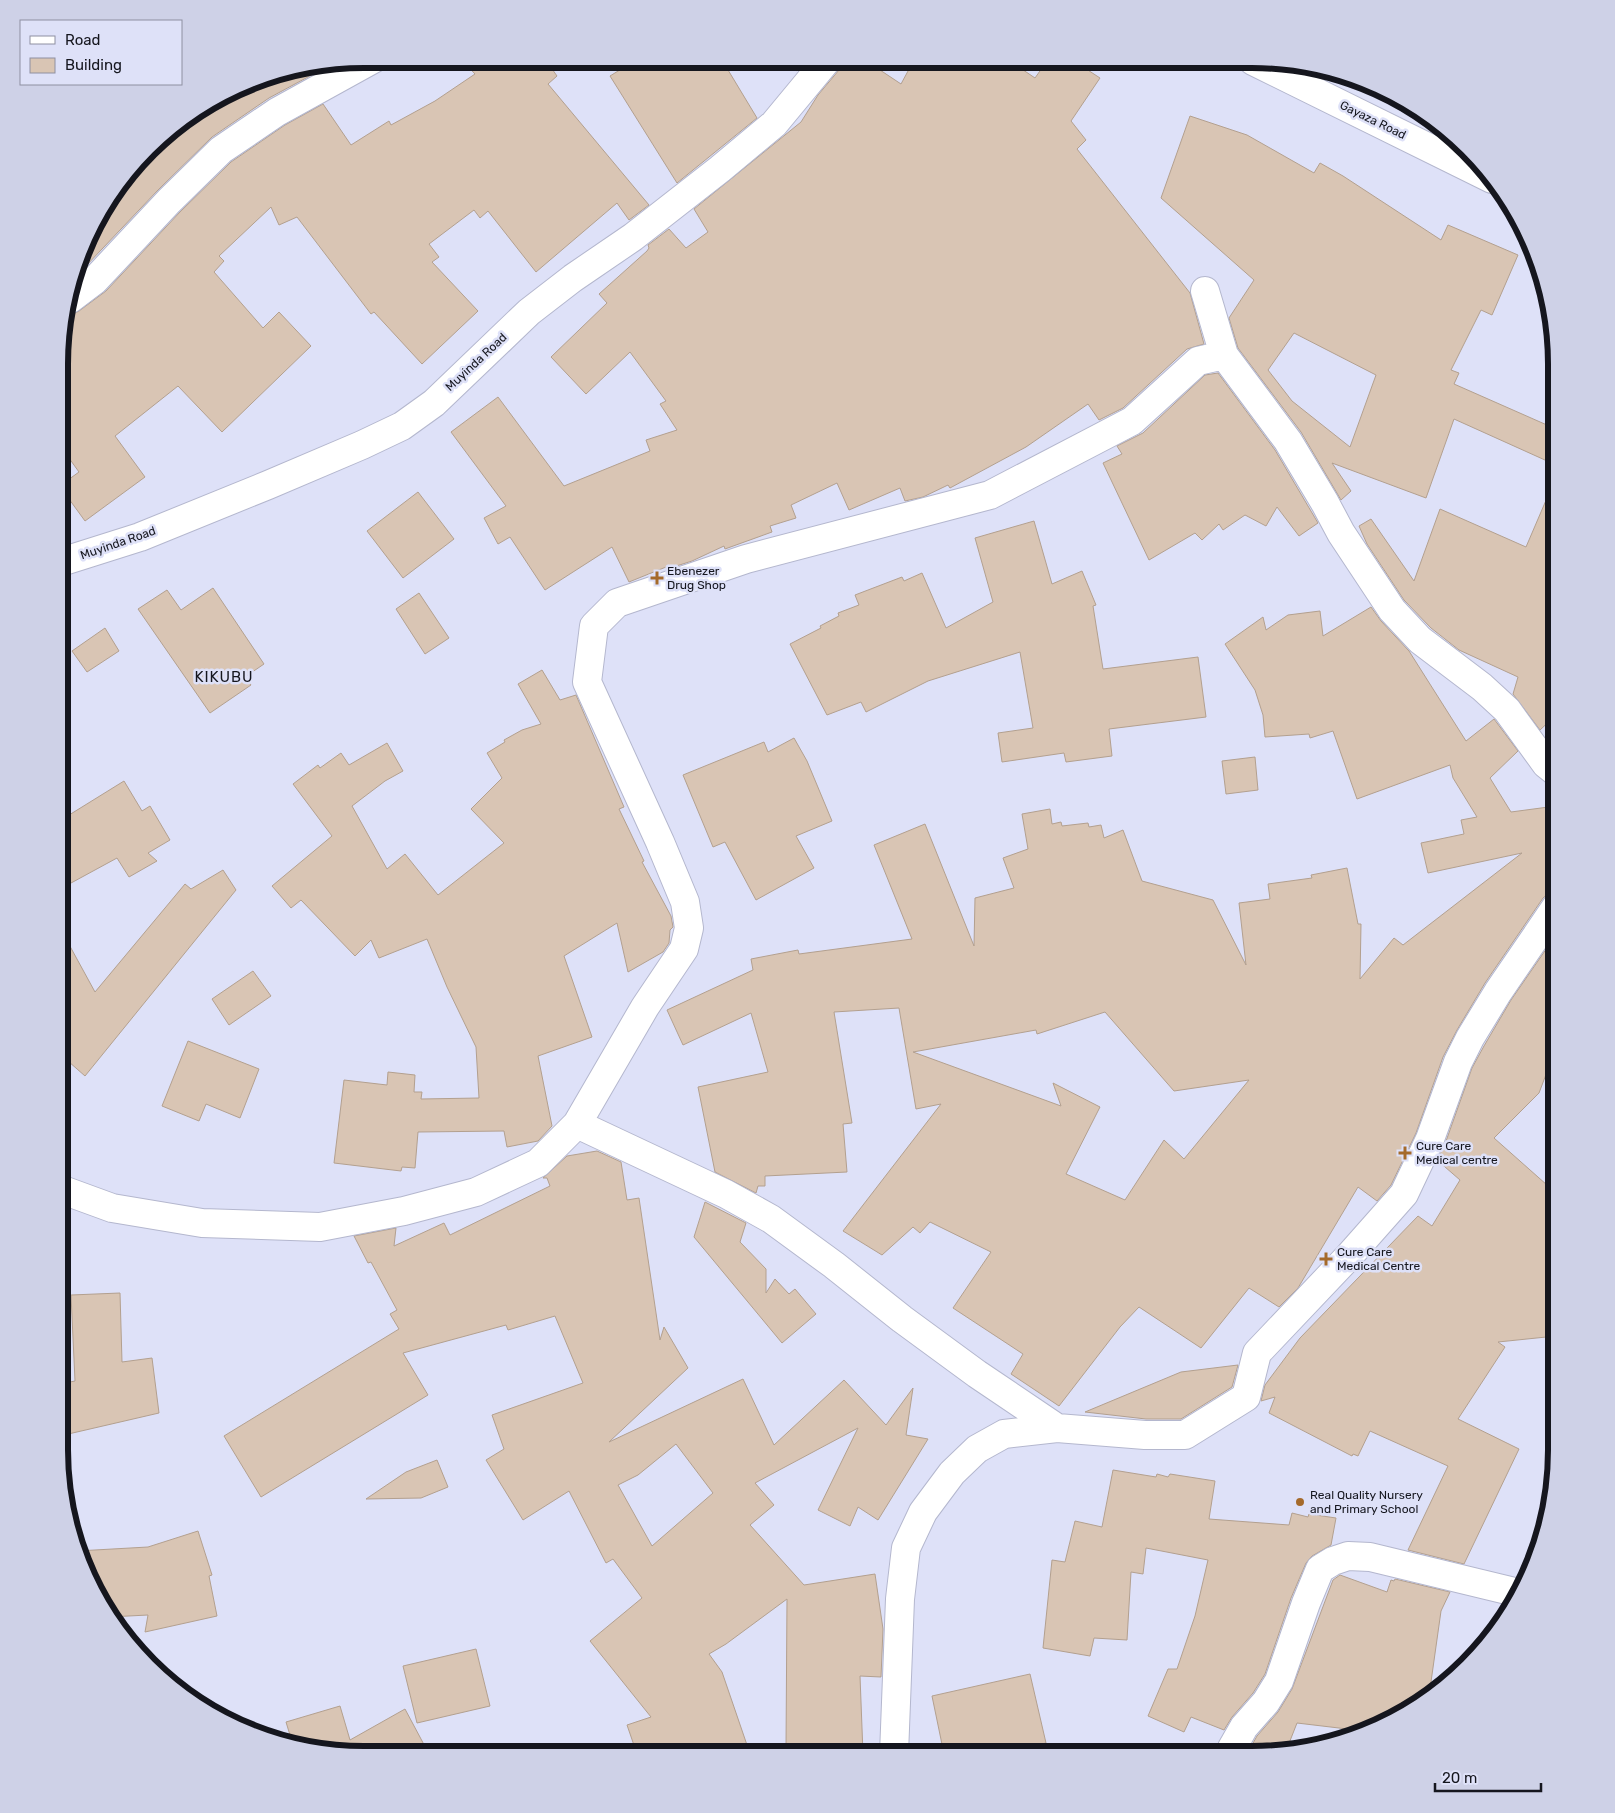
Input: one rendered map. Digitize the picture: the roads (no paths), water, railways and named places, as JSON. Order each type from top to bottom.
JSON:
[{"type":"street","points":[[76,294],[94,280],[220,150],[277,112],[357,68]]},
{"type":"street","name":"Muyinda Road","points":[[68,560],[149,533],[345,452],[402,426],[434,403],[529,312],[573,278],[640,231],[774,124],[820,68]]},
{"type":"street","name":"Gayaza Road","points":[[1267,68],[1477,171]]},
{"type":"street","points":[[1205,291],[1224,355],[1288,441],[1341,533],[1392,610],[1420,640],[1482,687],[1507,710],[1548,766]]},
{"type":"street","points":[[68,1193],[112,1208],[202,1223],[320,1227],[404,1211],[476,1192],[538,1163],[577,1124],[644,1007],[684,949],[689,928],[685,902],[660,842],[587,682],[594,626],[617,603],[746,559],[990,496],[1132,421],[1198,361],[1224,355]]},
{"type":"street","points":[[889,1746],[906,1548],[922,1512],[952,1472],[977,1449],[1004,1434],[1057,1428],[1145,1435],[1185,1435],[1246,1396],[1258,1353],[1350,1256],[1404,1194],[1430,1139],[1458,1062],[1470,1038],[1498,992],[1548,919]]},
{"type":"street","points":[[577,1124],[726,1194],[771,1219],[977,1374],[1057,1428]]},
{"type":"street","points":[[1233,1746],[1244,1726],[1266,1702],[1279,1681],[1320,1569],[1333,1561],[1348,1556],[1370,1557],[1511,1591]]},
{"type":"place","name":"Ebenezer Drug Shop","points":[[657,578]]},
{"type":"place","name":"Cure Care Medical centre","points":[[1405,1153]]},
{"type":"place","name":"Cure Care Medical Centre","points":[[1326,1259]]},
{"type":"place","name":"Real Quality Nursery and Primary School","points":[[1300,1502]]},
{"type":"district","name":"KIKUBU","points":[[224,677]]}]
